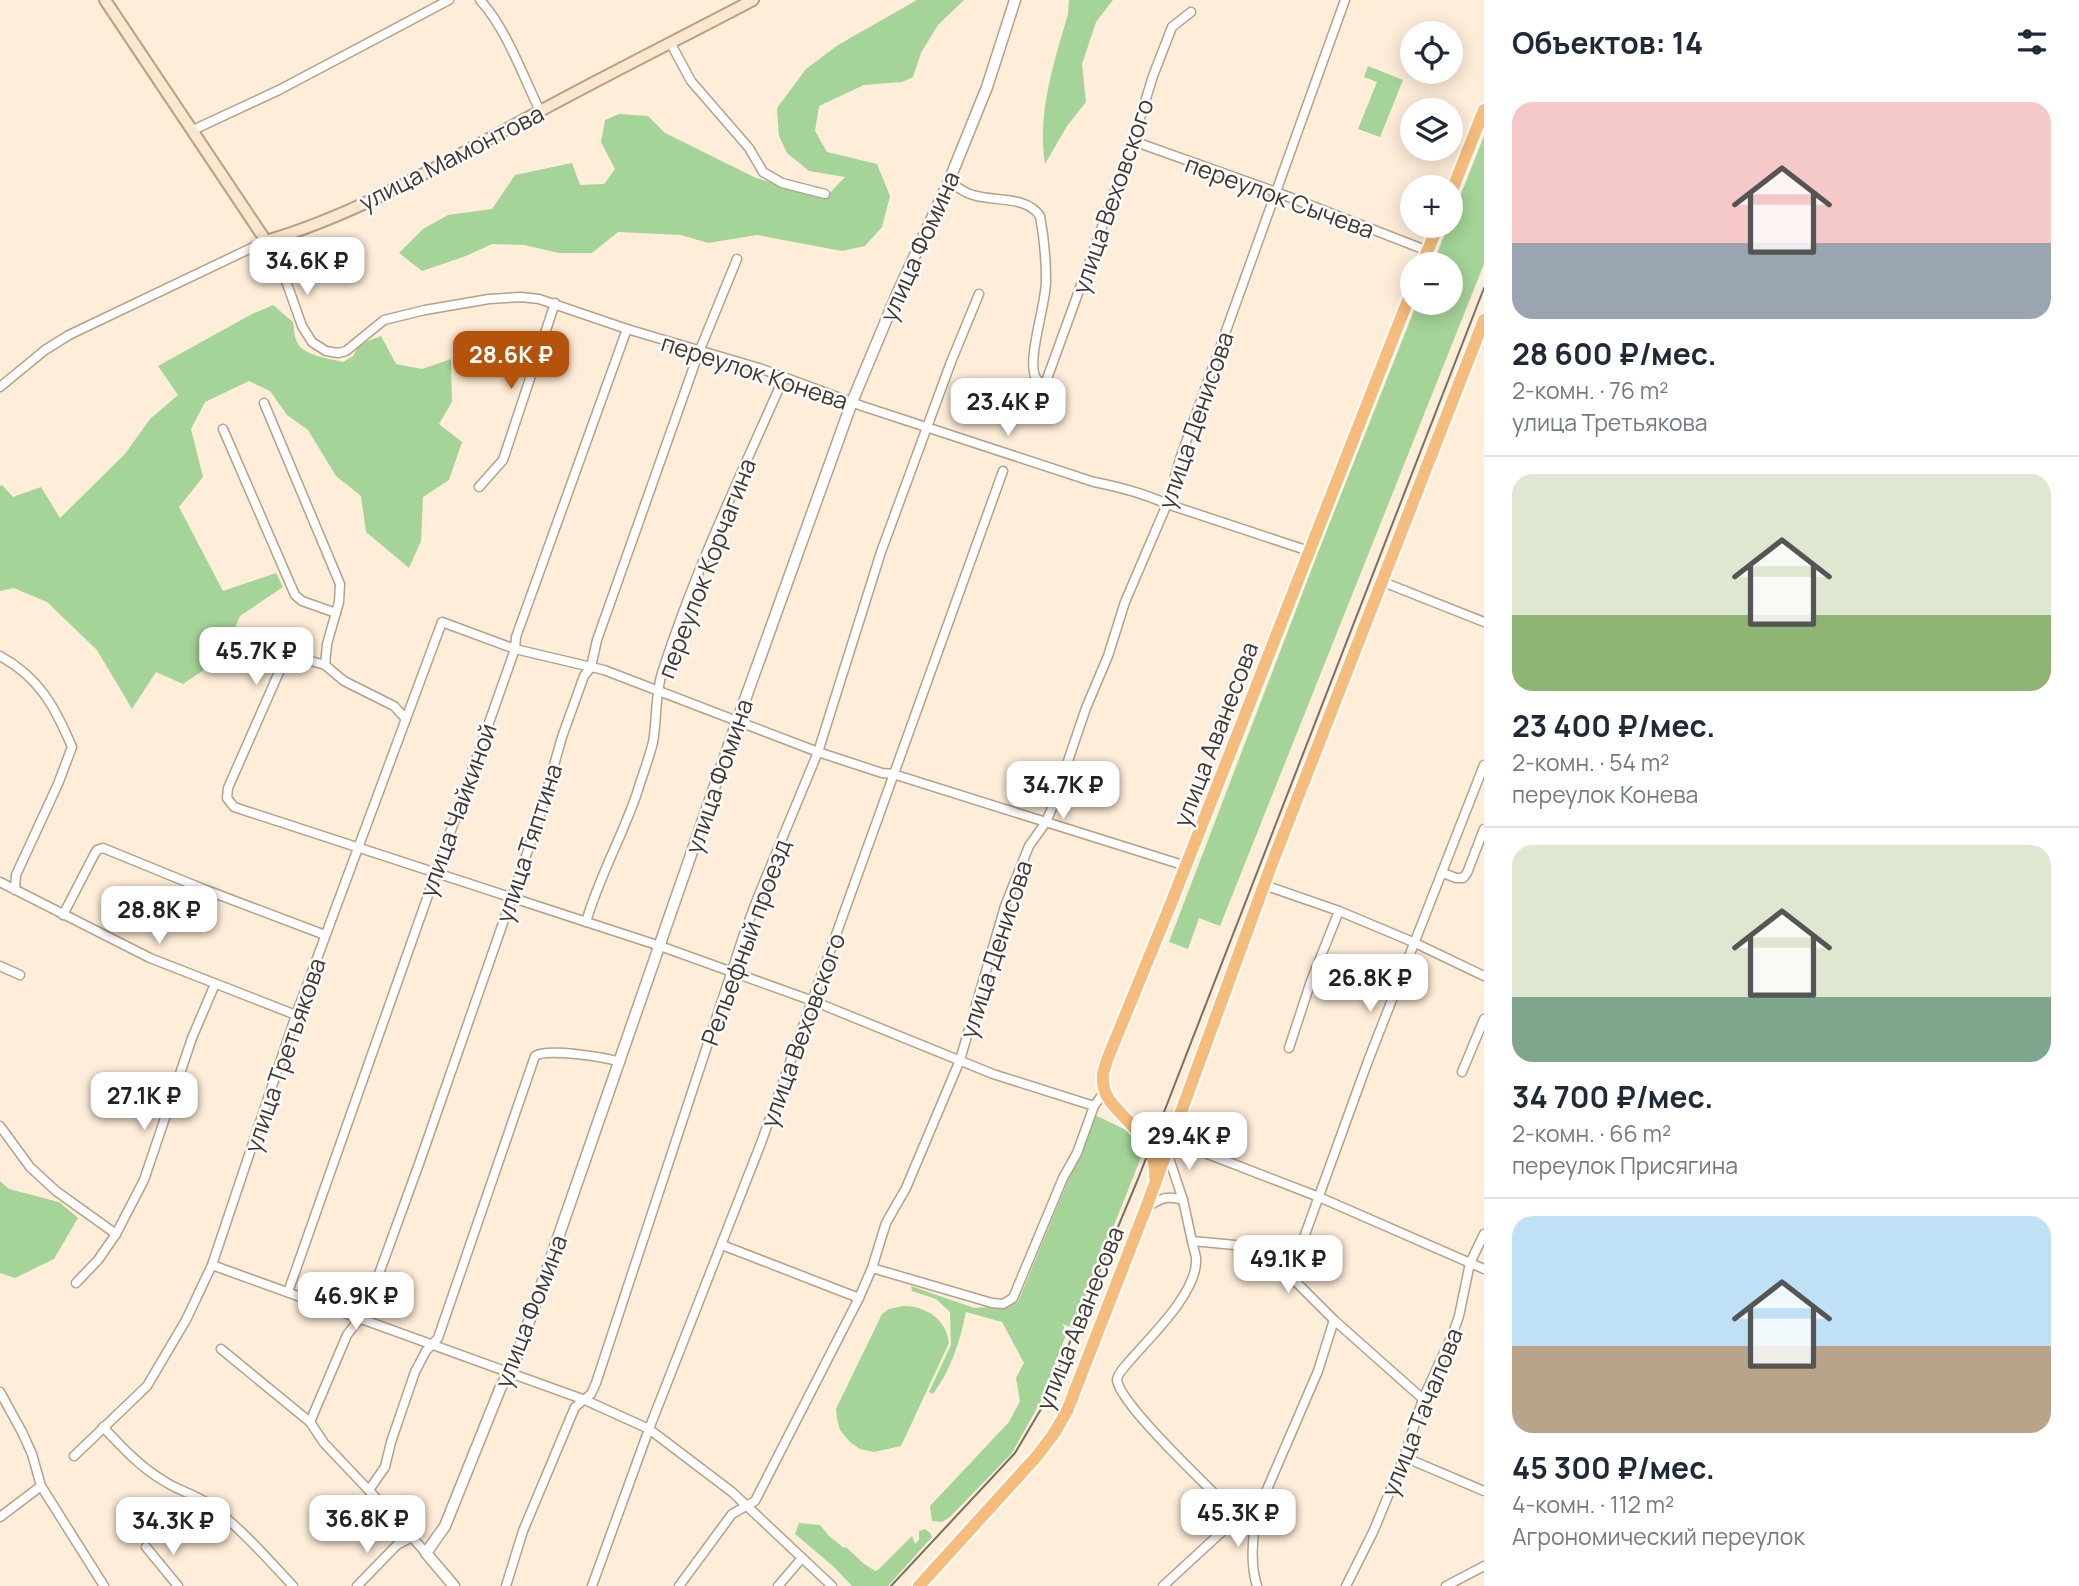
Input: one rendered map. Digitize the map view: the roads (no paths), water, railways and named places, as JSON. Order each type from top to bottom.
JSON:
[{"type":"highway","points":[[1458,175],[1484,110]]},
{"type":"highway","points":[[1427,251],[1433,238]]},
{"type":"highway","name":"улица Аванесова","points":[[1154,1185],[1155,1170],[1150,1147],[1114,1107],[1105,1091],[1102,1077],[1402,315]]},
{"type":"highway","name":"улица Аванесова","points":[[919,1586],[1017,1479],[1055,1432],[1078,1385],[1167,1152],[1264,885],[1484,320]]},
{"type":"main road","points":[[105,0],[266,241]]},
{"type":"main road","name":"улица Мамонтова","points":[[266,241],[296,232],[362,204],[753,0]]},
{"type":"street","points":[[193,130],[279,90],[449,0]]},
{"type":"street","points":[[480,0],[505,38],[540,111]]},
{"type":"street","name":"улица Фомина","points":[[426,1553],[445,1526],[500,1389],[517,1356],[737,722],[852,402],[949,181],[987,86],[1015,0]]},
{"type":"street","name":"улица Денисова","points":[[679,1586],[732,1514],[755,1501],[859,1297],[872,1268],[886,1223],[906,1188],[960,1060],[1005,906],[1029,845],[1046,822],[1086,708],[1108,656],[1125,601],[1167,504],[1181,456],[1345,0]]},
{"type":"street","name":"улица Веховского","points":[[949,181],[969,195],[1025,203],[1040,216],[1046,282],[1033,367],[1036,378],[1044,387],[1172,27],[1191,12]]},
{"type":"street","points":[[671,44],[691,81],[749,148],[763,172],[782,183],[825,194]]},
{"type":"street","name":"переулок Сычева","points":[[1133,141],[1276,192],[1427,251]]},
{"type":"street","name":"переулок Конева","points":[[266,241],[280,264],[302,326],[312,342],[326,351],[346,351],[384,320],[425,310],[506,297],[555,303],[627,329],[759,368],[927,427],[1094,482],[1148,496],[1309,551]]},
{"type":"street","name":"улица Мамонтова","points":[[0,387],[45,350],[69,335],[266,241]]},
{"type":"street","name":"улица Тяптина","points":[[310,1422],[347,1335],[360,1318],[376,1282],[539,818],[562,737],[584,676],[591,667],[597,640],[699,352],[737,259]]},
{"type":"street","name":"Рельефный проезд","points":[[506,1586],[523,1531],[575,1406],[591,1394],[596,1383],[731,970],[818,752],[881,552],[979,293]]},
{"type":"street","points":[[479,487],[503,460],[555,303]]},
{"type":"street","name":"улица Чайкиной","points":[[288,1292],[515,649],[516,637],[627,329]]},
{"type":"street","name":"переулок Корчагина","points":[[586,922],[592,900],[636,796],[648,760],[661,677],[728,502],[784,377]]},
{"type":"street","points":[[264,403],[340,583],[341,591],[327,644],[325,665]]},
{"type":"street","points":[[223,429],[295,595],[302,601],[336,613]]},
{"type":"street","name":"улица Веховского","points":[[592,1586],[649,1429],[722,1245],[813,1001],[1003,471]]},
{"type":"street","points":[[1383,582],[1484,622]]},
{"type":"street","name":"улица Третьякова","points":[[74,1456],[156,1373],[186,1320],[212,1265],[296,1015],[442,622],[515,649]]},
{"type":"street","points":[[515,649],[604,670],[818,752],[1186,866]]},
{"type":"street","points":[[406,719],[394,706],[344,681],[325,665],[287,654],[228,788],[227,798],[234,807],[436,871],[731,970],[993,1074],[1094,1106]]},
{"type":"street","points":[[2,657],[44,692],[72,747],[16,875],[15,890]]},
{"type":"street","points":[[1290,1276],[1413,942],[1443,873],[1484,765]]},
{"type":"street","points":[[1443,873],[1463,878],[1484,829]]},
{"type":"street","points":[[63,915],[93,855],[103,848],[326,935]]},
{"type":"street","points":[[0,882],[150,958],[296,1015]]},
{"type":"street","points":[[1264,885],[1339,911],[1484,976]]},
{"type":"street","points":[[1289,1048],[1311,981],[1339,911]]},
{"type":"street","points":[[0,966],[20,975]]},
{"type":"street","points":[[76,1283],[98,1261],[116,1234],[144,1180],[192,1038],[215,984]]},
{"type":"street","points":[[1462,1072],[1484,1019]]},
{"type":"street","points":[[369,1490],[384,1467],[415,1372],[426,1351],[438,1338],[535,1056],[540,1052],[579,1054],[620,1062]]},
{"type":"street","points":[[872,1268],[992,1303],[1003,1304],[1013,1298],[1063,1178],[1077,1153],[1094,1106],[1105,1091]]},
{"type":"street","points":[[1126,1119],[1155,1135],[1172,1137],[1187,1146],[1319,1197],[1484,1269]]},
{"type":"street","points":[[0,1126],[30,1167],[56,1191],[116,1234]]},
{"type":"street","points":[[1167,1152],[1183,1200],[1196,1261],[1184,1298],[1118,1376],[1123,1397],[1233,1512]]},
{"type":"street","points":[[1146,1208],[1162,1198],[1183,1200]]},
{"type":"street","name":"улица Тачалова","points":[[1346,1586],[1374,1530],[1404,1457],[1423,1399],[1456,1325],[1470,1264],[1484,1234]]},
{"type":"street","points":[[1192,1241],[1235,1245],[1265,1256],[1423,1399]]},
{"type":"street","points":[[722,1245],[859,1297]]},
{"type":"street","points":[[212,1265],[585,1400],[649,1429],[746,1505],[832,1586]]},
{"type":"street","points":[[1256,1586],[1252,1549],[1256,1508],[1265,1494],[1318,1371],[1334,1320]]},
{"type":"street","points":[[221,1349],[310,1422],[324,1443],[396,1519],[454,1586]]},
{"type":"street","points":[[0,1392],[22,1432],[41,1486],[104,1586]]},
{"type":"street","points":[[103,1427],[150,1472],[208,1504],[252,1540],[293,1586]]},
{"type":"street","points":[[1404,1457],[1484,1491]]},
{"type":"street","points":[[0,1517],[41,1486]]},
{"type":"street","points":[[1233,1512],[1256,1508]]},
{"type":"street","points":[[1163,1586],[1226,1528],[1233,1512]]},
{"type":"street","points":[[357,1586],[397,1545],[410,1538]]},
{"type":"street","points":[[146,1547],[178,1586]]},
{"type":"street","points":[[778,1586],[803,1558]]},
{"type":"street","points":[[1446,1586],[1484,1566]]},
{"type":"tram line","points":[[891,1586],[1015,1453],[1044,1404],[1138,1179],[1484,288]]}]
